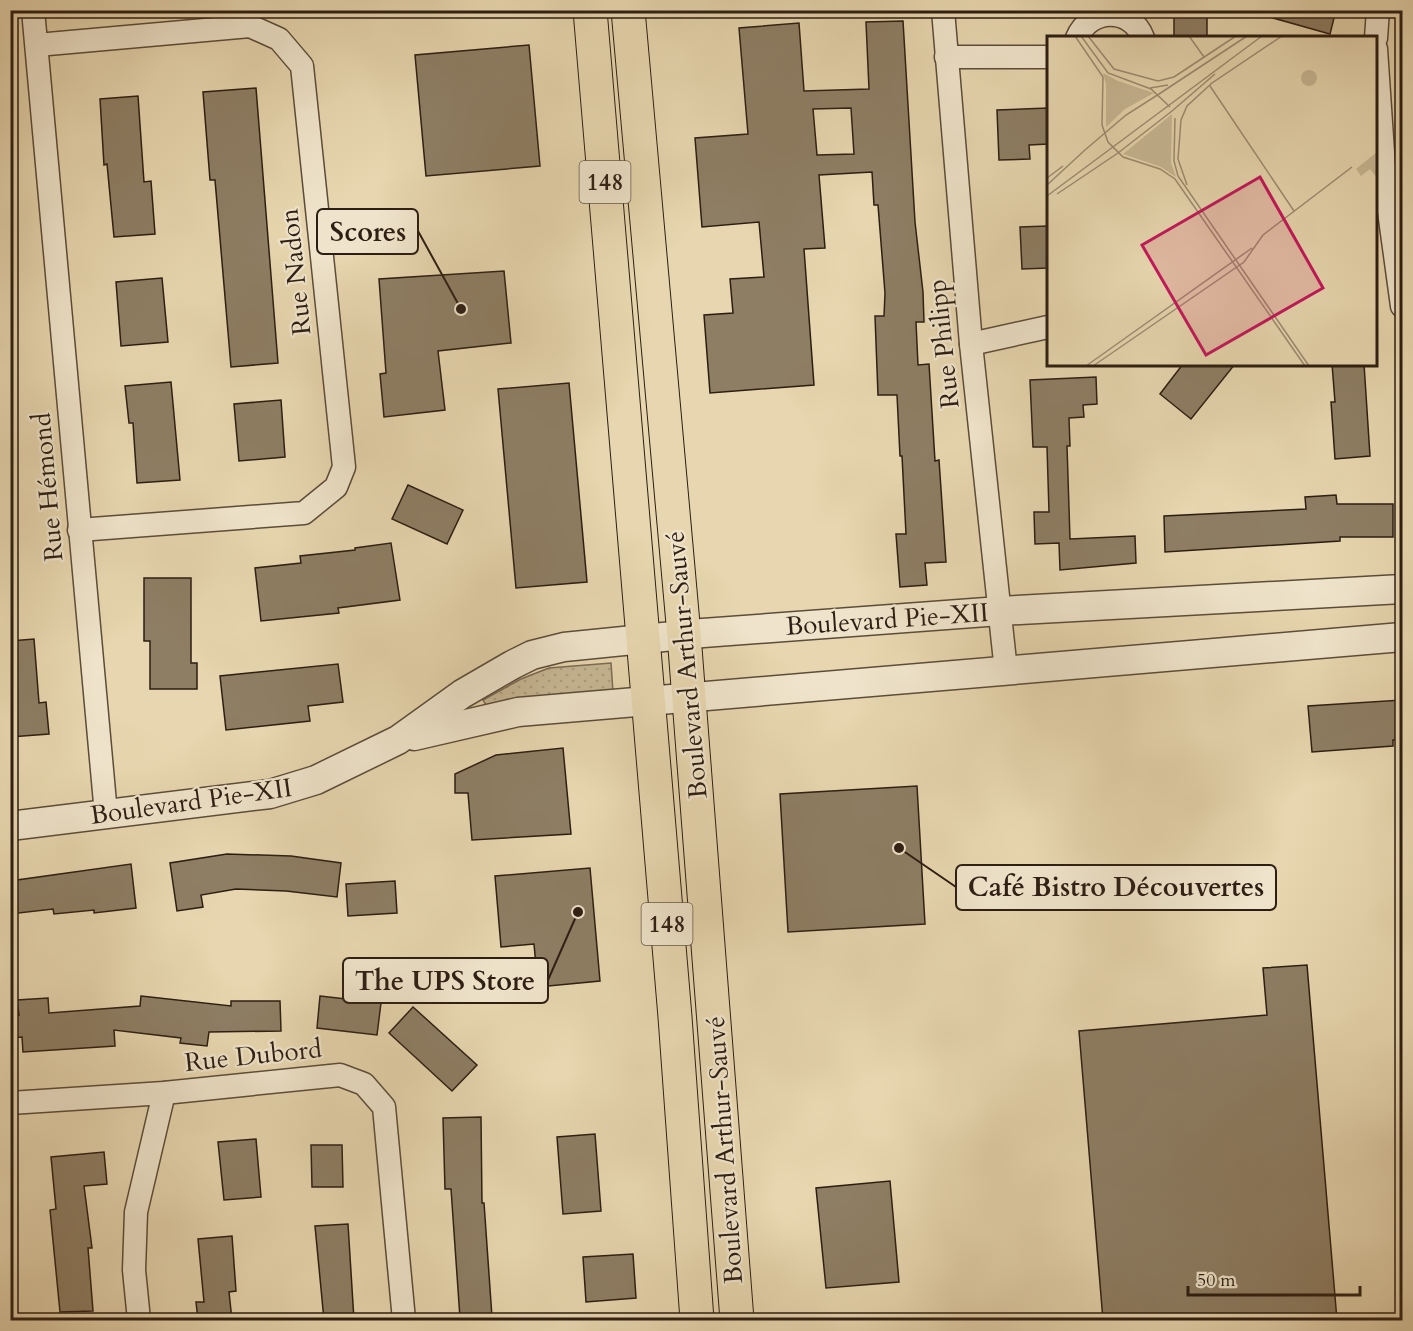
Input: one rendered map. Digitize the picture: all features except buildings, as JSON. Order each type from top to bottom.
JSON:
[{"type":"main road","name":"Boulevard Arthur-Sauvé","points":[[590,10],[675,1017],[697,1320]]},
{"type":"main road","name":"Boulevard Arthur-Sauvé","points":[[628,10],[684,635],[736,1320]]},
{"type":"street","name":"Rue Hémond","points":[[33,10],[106,814]]},
{"type":"street","name":"Rue Philipp","points":[[943,10],[971,345],[1006,672]]},
{"type":"street","points":[[1376,36],[1378,10]]},
{"type":"street","points":[[1078,36],[1084,25],[1093,18],[1115,14],[1136,24],[1142,36]]},
{"type":"street","name":"Rue Nadon","points":[[37,45],[250,26],[279,39],[302,66],[344,467],[336,487],[304,513],[80,530]]},
{"type":"street","points":[[946,57],[1047,57]]},
{"type":"street","points":[[1377,65],[1385,182],[1402,306]]},
{"type":"street","points":[[971,345],[1047,327]]},
{"type":"street","name":"Boulevard Pie-XII","points":[[10,826],[283,791],[316,780],[398,740],[462,694],[532,655],[577,645],[1000,611],[1402,589]]},
{"type":"street","name":"Boulevard Pie-XII","points":[[398,740],[518,712],[1402,637]]},
{"type":"street","name":"Rue Dubord","points":[[10,1103],[164,1093],[340,1075],[364,1084],[384,1107],[404,1320]]},
{"type":"street","points":[[139,1320],[134,1270],[136,1212],[164,1093]]},
{"type":"shaded area","points":[[611,663],[613,692],[486,705],[483,700],[521,679],[549,668]]},
{"type":"place","name":"Scores","points":[[461,309]]},
{"type":"place","name":"Café Bistro Découvertes","points":[[899,848]]},
{"type":"place","name":"The UPS Store","points":[[578,912]]}]
